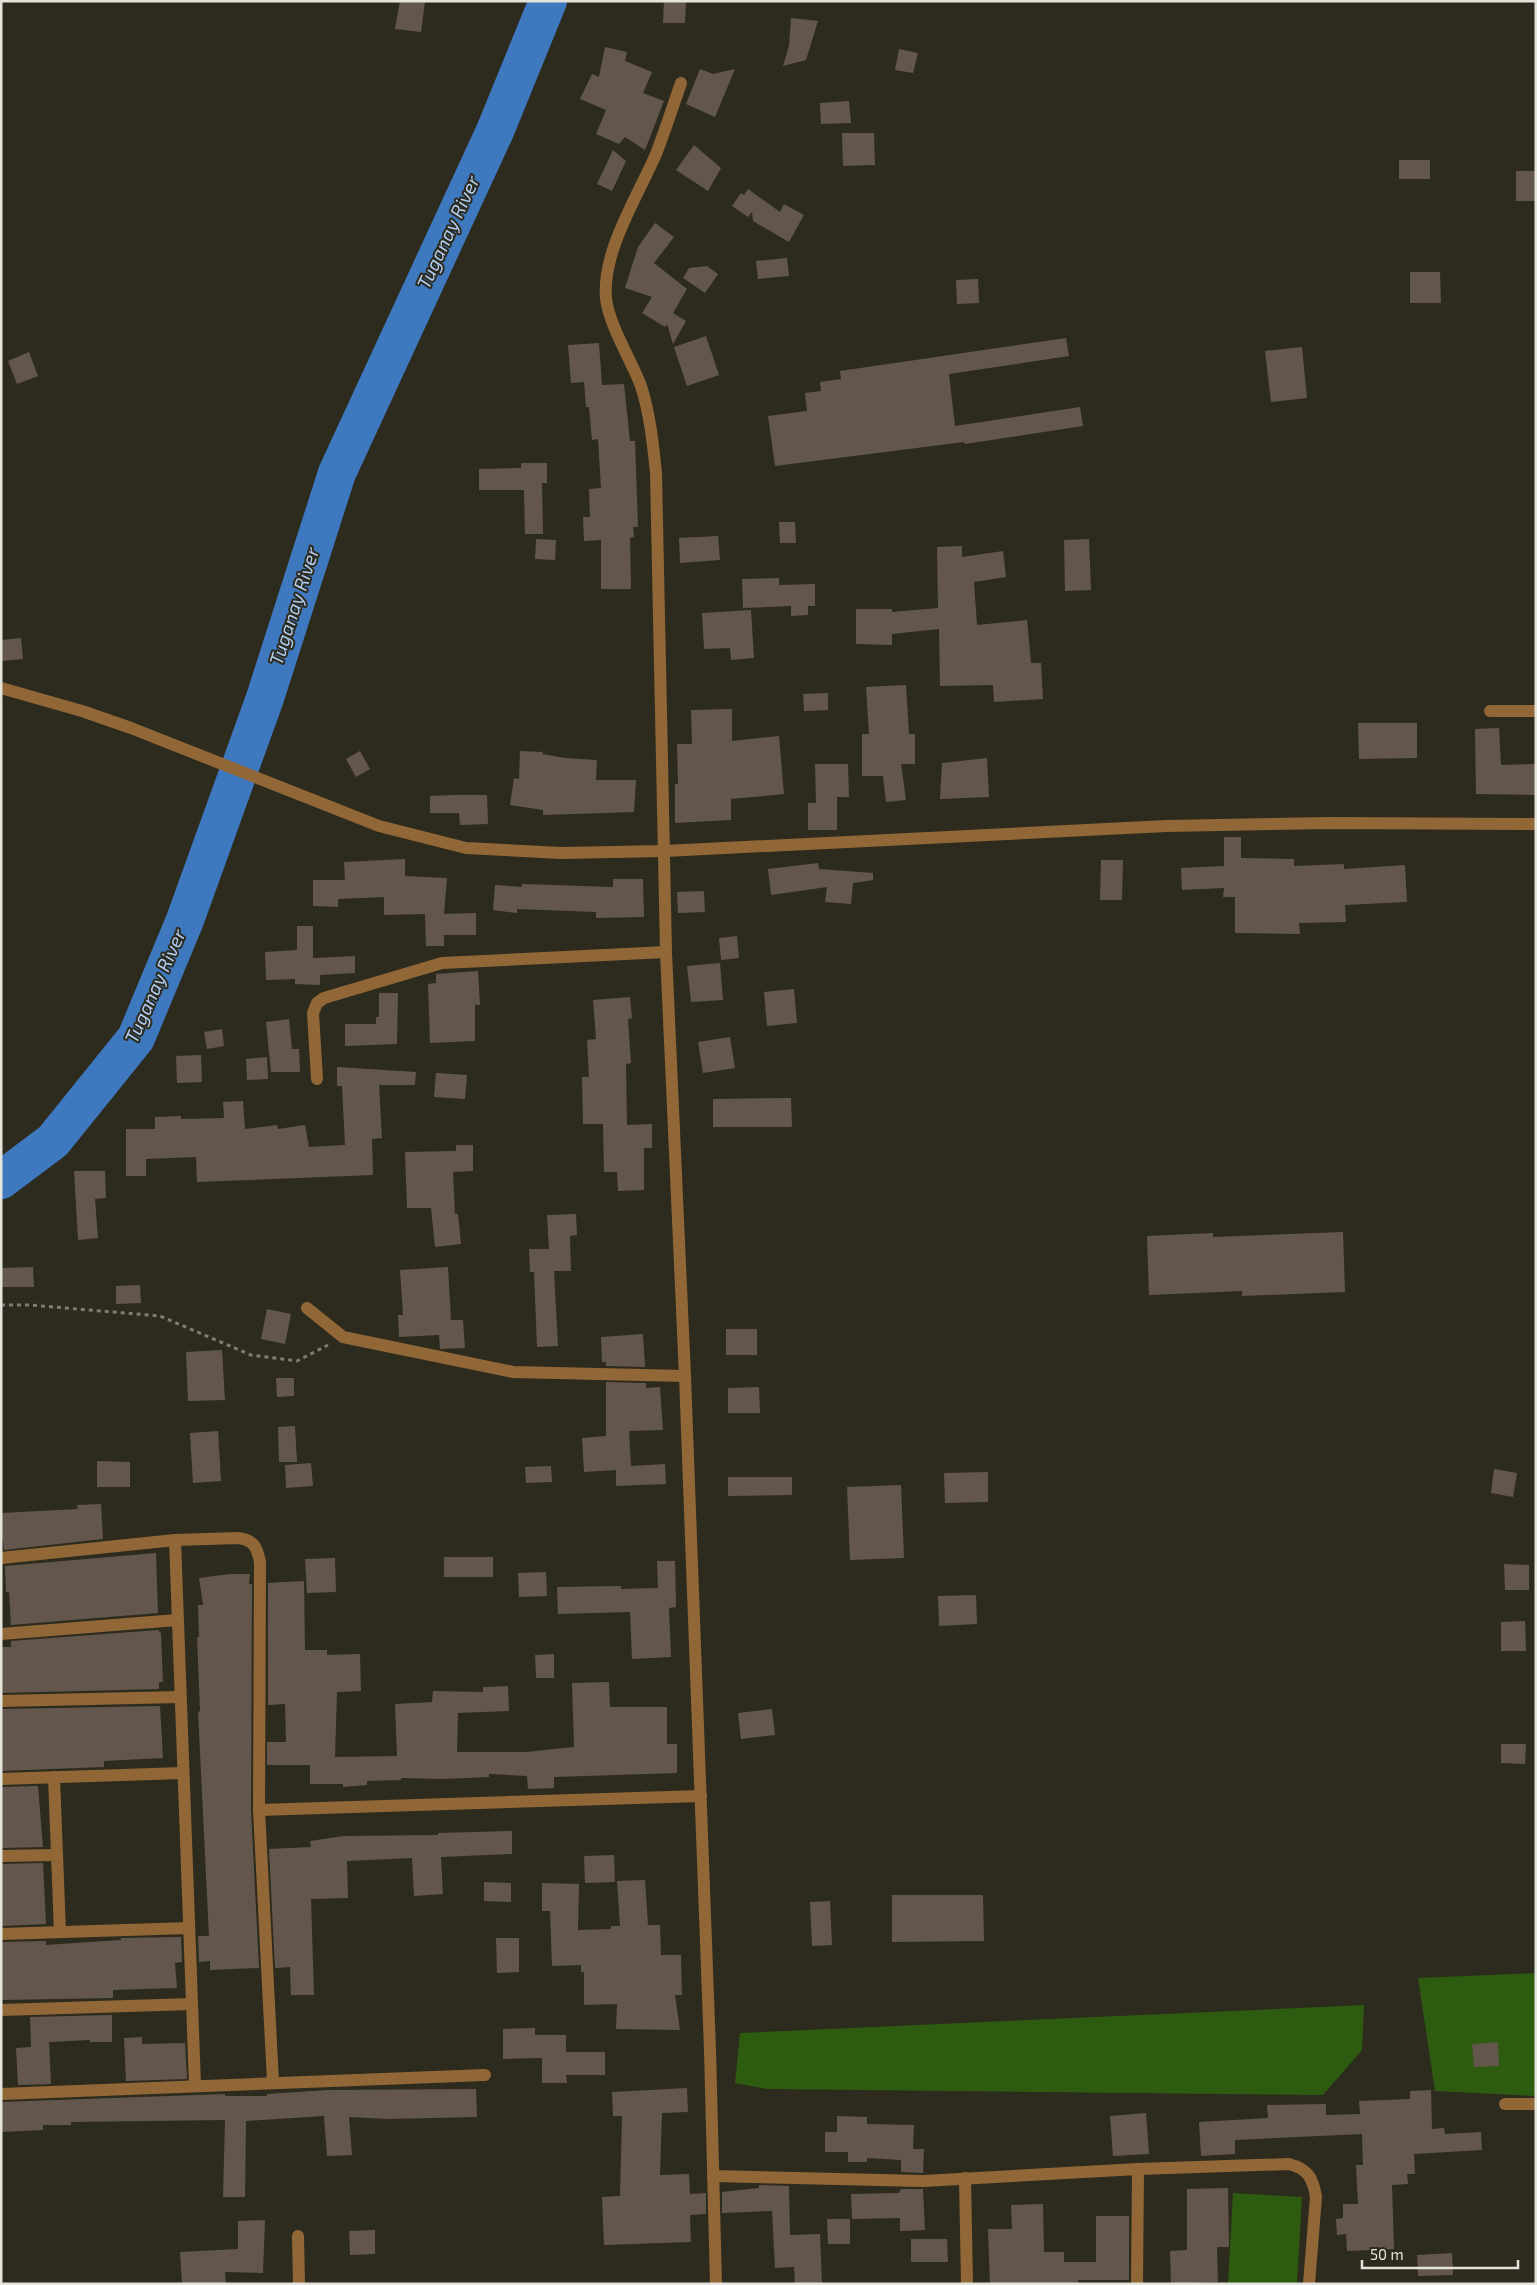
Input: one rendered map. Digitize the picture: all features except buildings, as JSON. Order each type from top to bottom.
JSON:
[{"type":"street","points":[[681,83],[656,154],[630,207],[619,238],[610,266],[606,298],[612,318],[641,388],[651,425],[656,473],[666,952],[701,1796],[716,2284]]},
{"type":"street","points":[[1,688],[82,710],[379,826],[466,848],[561,853],[665,850],[1166,826],[1331,823],[1536,824]]},
{"type":"street","points":[[1490,711],[1536,711]]},
{"type":"street","points":[[318,1079],[313,1013],[317,1003],[324,998],[442,963],[666,952]]},
{"type":"street","points":[[307,1308],[343,1337],[513,1372],[685,1376]]},
{"type":"street","points":[[1,1558],[175,1540],[238,1538],[254,1544],[260,1562],[259,1810],[273,2082]]},
{"type":"street","points":[[175,1540],[195,2085]]},
{"type":"street","points":[[1,1634],[177,1620]]},
{"type":"street","points":[[1,1701],[180,1697]]},
{"type":"street","points":[[1,1779],[183,1773]]},
{"type":"street","points":[[54,1777],[60,1932]]},
{"type":"street","points":[[259,1810],[701,1796]]},
{"type":"street","points":[[1,1856],[57,1855]]},
{"type":"street","points":[[1,1934],[189,1928]]},
{"type":"street","points":[[1,2010],[192,2004]]},
{"type":"street","points":[[1,2094],[485,2075]]},
{"type":"street","points":[[1505,2104],[1536,2104]]},
{"type":"street","points":[[712,2176],[923,2181],[1138,2169],[1289,2164],[1300,2167],[1308,2173],[1314,2184],[1316,2197],[1308,2284]]},
{"type":"street","points":[[1137,2284],[1138,2169]]},
{"type":"street","points":[[966,2178],[967,2284]]},
{"type":"street","points":[[298,2236],[299,2284]]},
{"type":"path","points":[[1,1306],[30,1305],[160,1316],[251,1355],[297,1361],[343,1337]]},
{"type":"green space","points":[[1536,1973],[1536,2096],[1435,2091],[1418,1978]]},
{"type":"green space","points":[[1364,2005],[1362,2050],[1323,2095],[767,2089],[735,2083],[740,2033]]},
{"type":"green space","points":[[1233,2193],[1302,2197],[1297,2284],[1228,2284]]},
{"type":"waterway","name":"Tuganay River","points":[[1,1180],[53,1141],[136,1038],[185,920],[265,698],[337,473],[495,131],[548,1]]}]
